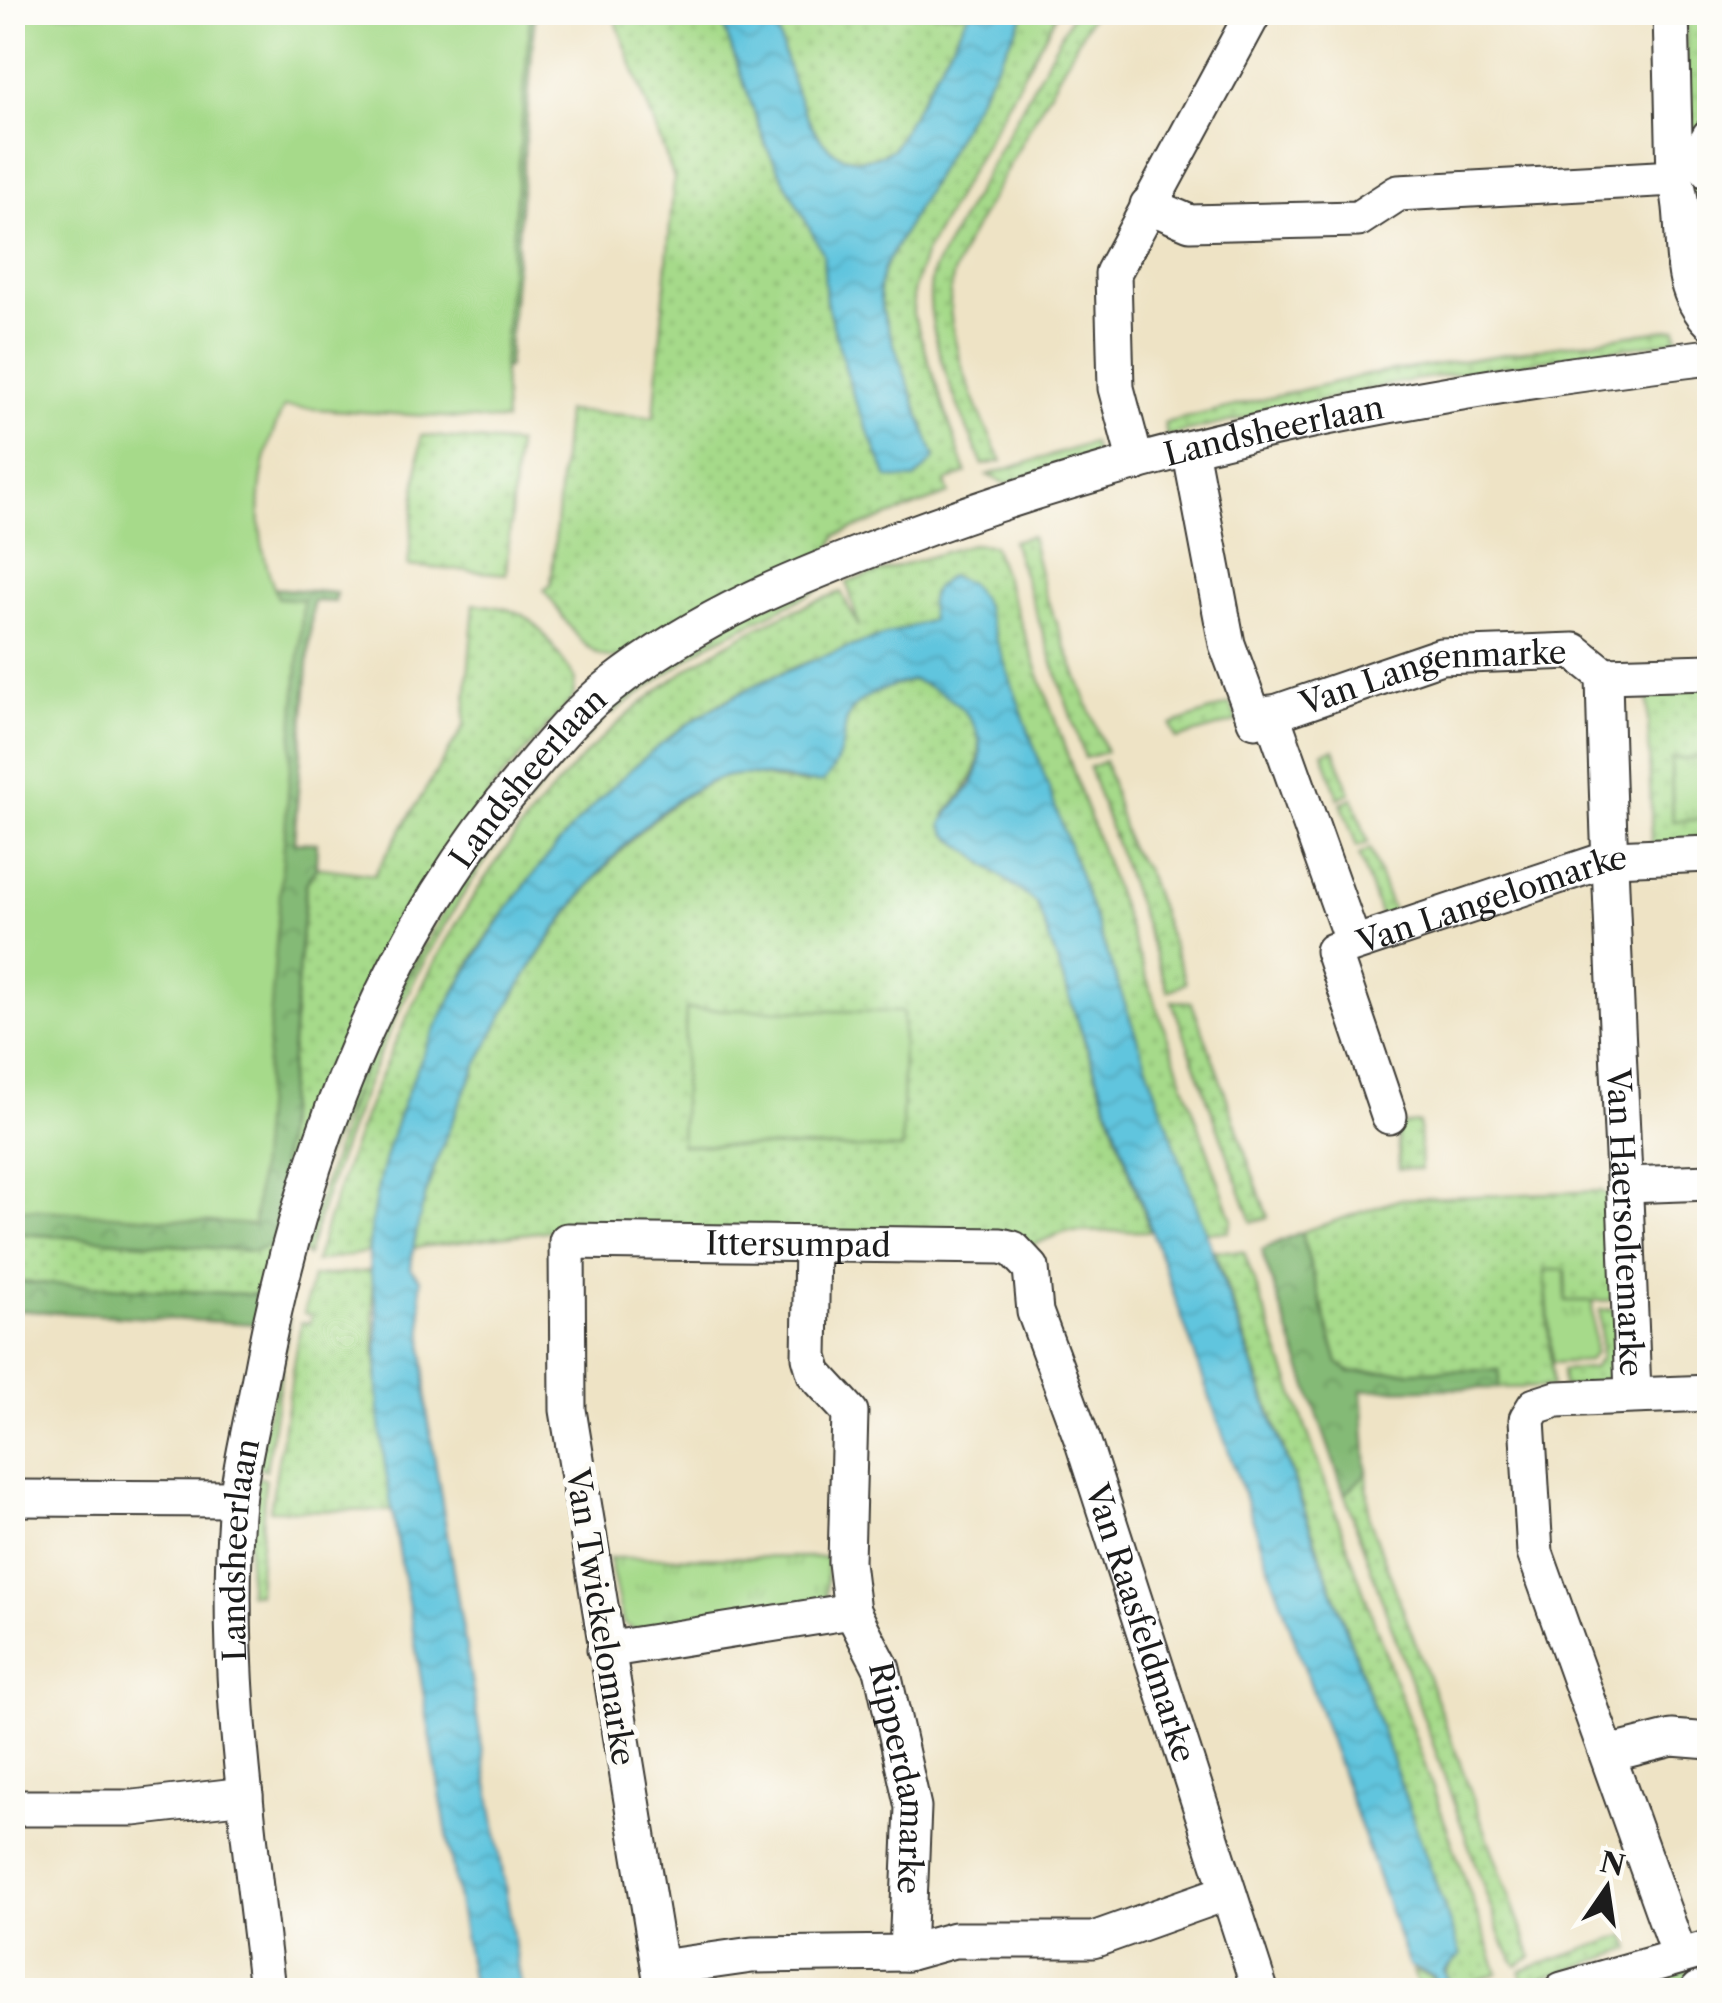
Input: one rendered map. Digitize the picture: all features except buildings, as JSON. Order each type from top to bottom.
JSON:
[{"type":"street","points":[[1136,463],[1116,388],[1113,273],[1254,12]]},
{"type":"street","points":[[1671,12],[1692,175]]},
{"type":"street","points":[[1710,136],[1702,150],[1685,150],[1685,158],[1699,158],[1682,198],[1698,293],[1710,321]]},
{"type":"street","points":[[1148,205],[1190,222],[1358,218],[1398,193],[1692,175]]},
{"type":"street","name":"Landsheerlaan","points":[[267,1990],[245,1795],[234,1649],[238,1499],[274,1300],[333,1105],[383,992],[446,880],[481,827],[536,761],[605,690],[708,618],[751,596],[990,504],[1351,410],[1492,384],[1710,357]]},
{"type":"street","points":[[1190,449],[1226,644],[1254,720],[1271,713],[1354,943]]},
{"type":"street","name":"Van Langenmarke","points":[[1271,713],[1441,656],[1574,651],[1604,675],[1710,672]]},
{"type":"street","name":"Van Haersoltemarke","points":[[1604,675],[1612,858],[1609,906],[1626,1185],[1633,1395],[1557,1399],[1535,1406],[1527,1419],[1535,1553],[1609,1754],[1694,1951]]},
{"type":"street","name":"Van Langelomarke","points":[[1389,1116],[1333,951],[1612,858],[1710,854]]},
{"type":"street","points":[[1626,1185],[1710,1182]]},
{"type":"street","name":"Ittersumpad","points":[[566,1241],[1001,1246],[1024,1260]]},
{"type":"street","name":"Van Twickelomarke","points":[[566,1241],[568,1410],[662,1979]]},
{"type":"street","name":"Ripperdamarke","points":[[812,1244],[810,1357],[815,1374],[850,1412],[846,1562],[852,1611],[882,1669],[913,1808],[907,1952]]},
{"type":"street","name":"Van Raasfeldmarke","points":[[1024,1260],[1034,1280],[1035,1312],[1082,1439],[1260,1990]]},
{"type":"street","points":[[1633,1395],[1710,1393]]},
{"type":"street","points":[[12,1498],[238,1499]]},
{"type":"street","points":[[605,1650],[852,1611]]},
{"type":"street","points":[[1609,1754],[1672,1738],[1710,1741]]},
{"type":"street","points":[[12,1808],[134,1808],[245,1795]]},
{"type":"street","points":[[662,1979],[752,1955],[907,1952],[954,1940],[1093,1940],[1228,1892]]},
{"type":"street","points":[[1562,1990],[1606,1983],[1694,1951]]},
{"type":"street","points":[[1698,1990],[1710,1988]]},
{"type":"green space","points":[[12,13],[530,13],[503,363],[505,421],[284,407],[267,454],[260,501],[263,550],[278,598],[303,600],[254,1225],[13,1208]]},
{"type":"green space","points":[[513,13],[535,13],[508,367],[501,372]]},
{"type":"green space","points":[[613,13],[719,13],[767,148],[823,253],[826,301],[854,398],[888,477],[915,479],[935,458],[882,311],[879,288],[884,268],[1025,13],[1057,13],[924,255],[913,292],[913,314],[966,473],[945,482],[949,494],[837,535],[830,549],[624,658],[610,658],[587,646],[544,590],[551,585],[566,411],[654,417],[674,178]]},
{"type":"green space","points":[[772,13],[969,13],[893,149],[864,159],[841,156],[823,142],[808,120]]},
{"type":"green space","points":[[1073,13],[1093,13],[965,245],[952,282],[950,302],[957,349],[973,398],[1002,461],[983,465],[936,340],[930,290],[934,269]]},
{"type":"green space","points":[[1686,13],[1709,13],[1709,136],[1685,150]]},
{"type":"green space","points":[[1709,172],[1709,289],[1699,284],[1686,174]]},
{"type":"green space","points":[[1676,328],[1678,340],[1407,381],[1167,436],[1164,423],[1361,376]]},
{"type":"green space","points":[[421,435],[517,444],[506,574],[408,566]]},
{"type":"green space","points":[[1092,443],[1097,456],[1006,484],[987,475]]},
{"type":"green space","points":[[1031,536],[1045,594],[1106,752],[1085,758],[1012,541]]},
{"type":"green space","points":[[971,544],[993,545],[1232,1219],[1228,1232],[1205,1232],[932,620],[799,666],[704,713],[655,750],[550,859],[493,928],[443,1015],[403,1111],[376,1207],[368,1252],[315,1262],[349,1156],[391,1053],[440,953],[498,860],[566,774],[646,700],[737,639],[841,592],[859,627],[847,582]]},
{"type":"green space","points":[[841,579],[707,645],[611,714],[605,707],[746,612]]},
{"type":"green space","points":[[260,587],[336,593],[335,602],[313,601],[294,842],[317,843],[316,867],[306,884],[275,1239],[265,1248],[252,1251],[13,1233],[12,1193]]},
{"type":"green space","points":[[474,604],[510,610],[532,621],[570,670],[575,680],[573,698],[491,790],[262,1295],[13,1282],[12,1233],[252,1251],[275,1239],[306,884],[316,867],[374,875],[464,726]]},
{"type":"green space","points":[[1709,679],[1709,757],[1671,760],[1673,820],[1709,819],[1709,845],[1652,848],[1647,685]]},
{"type":"green space","points":[[912,680],[938,690],[971,718],[978,735],[979,753],[963,793],[945,814],[948,835],[1037,904],[1150,1231],[1065,1232],[1025,1248],[560,1229],[413,1248],[425,1192],[449,1126],[482,1054],[567,915],[616,856],[666,809],[716,780],[741,774],[806,783],[833,770],[847,719],[854,708],[874,693]]},
{"type":"green space","points":[[1230,704],[1238,721],[1176,739],[1171,725]]},
{"type":"green space","points":[[597,712],[604,720],[501,839],[458,902],[421,968],[357,1107],[307,1256],[302,1251],[366,1057],[470,862]]},
{"type":"green space","points":[[1334,749],[1350,793],[1338,798],[1323,752]]},
{"type":"green space","points":[[1709,757],[1709,819],[1673,821],[1671,759]]},
{"type":"green space","points":[[1105,761],[1129,848],[1146,870],[1186,983],[1168,991],[1089,768]]},
{"type":"green space","points":[[1353,798],[1368,843],[1357,847],[1341,803]]},
{"type":"green space","points":[[1370,849],[1394,914],[1381,917],[1359,855]]},
{"type":"green space","points":[[1172,1001],[1191,1002],[1268,1217],[1252,1222]]},
{"type":"green space","points":[[686,1009],[903,1012],[902,1149],[681,1145]]},
{"type":"green space","points":[[1419,1123],[1421,1169],[1399,1169],[1397,1125]]},
{"type":"green space","points":[[1601,1191],[1609,1196],[1617,1300],[1566,1302],[1545,1270],[1552,1387],[1499,1388],[1498,1370],[1350,1372],[1338,1363],[1301,1232],[1401,1199]]},
{"type":"green space","points":[[1301,1232],[1338,1363],[1350,1372],[1499,1370],[1499,1388],[1362,1390],[1367,1472],[1345,1495],[1261,1250]]},
{"type":"green space","points":[[1214,1250],[1244,1252],[1498,1973],[1478,1980],[1482,1990],[1419,1990],[1413,1971],[1431,1976],[1437,1989],[1450,1985],[1446,1972],[1460,1954]]},
{"type":"green space","points":[[1545,1270],[1565,1270],[1566,1301],[1592,1301],[1595,1353],[1588,1361],[1552,1363]]},
{"type":"green space","points":[[371,1271],[379,1409],[393,1511],[270,1510],[301,1322],[310,1323],[311,1315],[304,1313],[312,1277]]},
{"type":"green space","points":[[12,1282],[262,1295],[256,1324],[13,1310]]},
{"type":"green space","points":[[1618,1309],[1617,1369],[1601,1381],[1563,1387],[1562,1370],[1593,1368],[1601,1358],[1600,1310]]},
{"type":"green space","points":[[290,1317],[266,1470],[256,1466]]},
{"type":"green space","points":[[1367,1472],[1369,1518],[1532,1957],[1517,1966],[1504,1945],[1345,1495]]},
{"type":"green space","points":[[257,1477],[265,1479],[258,1594],[248,1593],[249,1535]]},
{"type":"green space","points":[[827,1557],[826,1598],[635,1630],[623,1623],[609,1558]]},
{"type":"green space","points":[[1626,1935],[1631,1949],[1523,1985],[1520,1971]]},
{"type":"green space","points":[[1709,1964],[1709,1979],[1662,1990],[1624,1990]]},
{"type":"water","points":[[719,13],[772,13],[808,120],[823,142],[842,156],[865,159],[893,149],[969,13],[1025,13],[884,268],[879,288],[882,311],[935,458],[915,479],[888,478],[854,398],[826,301],[823,253],[767,148]]},
{"type":"water","points":[[949,576],[969,583],[982,599],[1461,1955],[1444,1971],[1449,1984],[1438,1988],[1434,1976],[1409,1966],[1037,904],[948,835],[942,825],[974,780],[980,762],[976,730],[957,704],[912,680],[881,690],[851,711],[835,765],[823,782],[744,774],[717,779],[665,809],[613,857],[563,919],[517,991],[476,1067],[444,1142],[421,1211],[411,1269],[420,1279],[427,1412],[522,1990],[473,1990],[389,1494],[379,1411],[377,1311],[369,1246],[381,1172],[406,1096],[441,1019],[484,944],[535,873],[590,808],[649,753],[736,695],[818,659],[931,620],[931,595]]}]
